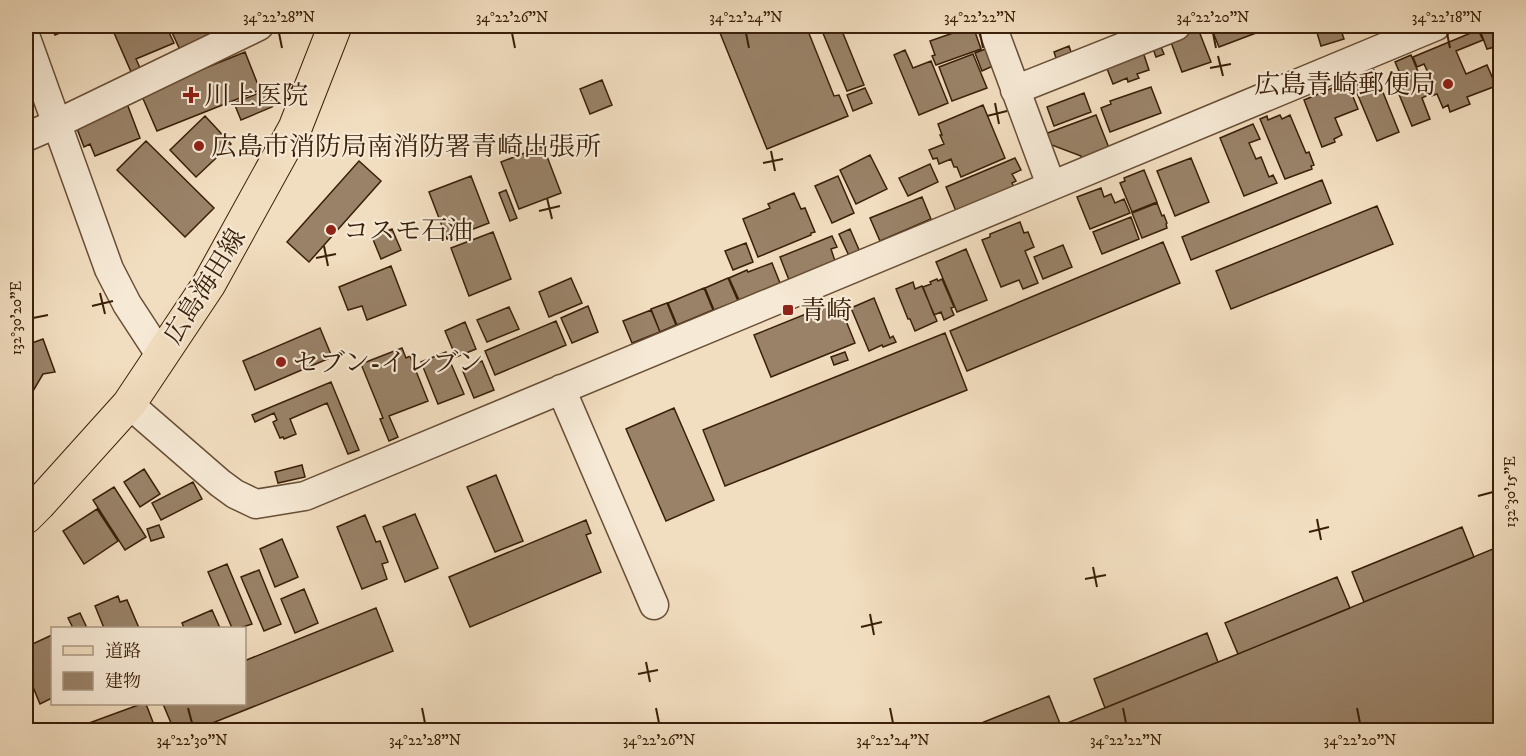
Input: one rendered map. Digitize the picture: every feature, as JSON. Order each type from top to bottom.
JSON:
[{"type":"main road","name":"広島海田線","points":[[26,517],[129,404],[209,284],[295,128],[335,26]]},
{"type":"street","points":[[26,137],[259,26]]},
{"type":"street","points":[[992,26],[1051,186]]},
{"type":"street","points":[[1015,90],[1176,26]]},
{"type":"street","points":[[129,404],[235,494],[256,504],[305,495],[1436,26]]},
{"type":"street","points":[[26,38],[109,269],[126,304],[161,356]]},
{"type":"street","points":[[561,389],[654,605]]},
{"type":"building","points":[[51,26],[77,26],[55,35]]},
{"type":"building","points":[[111,26],[166,26],[174,43],[136,59],[141,70],[132,74]]},
{"type":"building","points":[[169,26],[243,26],[181,52]]},
{"type":"building","points":[[386,26],[402,26],[389,31]]},
{"type":"building","points":[[625,26],[646,26],[627,33]]},
{"type":"building","points":[[725,26],[806,26],[834,96],[839,95],[848,116],[767,149],[718,28]]},
{"type":"building","points":[[820,26],[840,26],[864,85],[847,91]]},
{"type":"building","points":[[973,26],[981,49],[936,65],[930,41]]},
{"type":"building","points":[[1197,26],[1211,62],[1182,72],[1169,37]]},
{"type":"building","points":[[1215,26],[1253,26],[1256,33],[1219,47],[1212,30],[1216,28]]},
{"type":"building","points":[[1315,26],[1345,26],[1340,27],[1344,39],[1321,46]]},
{"type":"building","points":[[1500,26],[1500,60],[1495,47],[1487,49],[1481,33]]},
{"type":"building","name":"広島青崎郵便局","points":[[1478,30],[1483,40],[1456,51],[1466,74],[1487,65],[1496,86],[1467,97],[1470,104],[1450,112],[1448,105],[1443,108],[1437,94],[1431,96],[1424,77],[1429,75],[1424,64],[1417,67],[1413,57]]},
{"type":"building","points":[[1158,40],[1164,54],[1156,57],[1151,43]]},
{"type":"building","points":[[1069,46],[1072,55],[1057,61],[1054,52]]},
{"type":"building","points":[[1141,46],[1149,70],[1137,74],[1139,78],[1128,82],[1127,78],[1113,84],[1104,61]]},
{"type":"building","points":[[988,48],[995,65],[982,71],[975,53]]},
{"type":"building","points":[[905,50],[913,68],[931,61],[948,103],[919,115],[894,55]]},
{"type":"building","points":[[245,52],[260,90],[157,131],[141,94]]},
{"type":"building","points":[[973,54],[987,88],[952,101],[939,67]]},
{"type":"building","points":[[1411,55],[1428,95],[1422,98],[1430,119],[1412,126],[1394,82],[1402,78],[1395,62]]},
{"type":"building","points":[[1374,70],[1399,132],[1377,141],[1354,86],[1357,85],[1354,78]]},
{"type":"building","points":[[602,80],[612,105],[590,114],[580,89]]},
{"type":"building","points":[[1347,82],[1358,109],[1335,118],[1342,135],[1334,139],[1335,142],[1322,147],[1304,100]]},
{"type":"building","points":[[1151,87],[1161,113],[1110,132],[1101,108],[1111,104],[1110,101]]},
{"type":"building","points":[[865,88],[872,103],[853,111],[847,95]]},
{"type":"building","points":[[269,89],[275,103],[272,107],[241,120],[234,103]]},
{"type":"building","points":[[1084,93],[1091,112],[1054,126],[1047,107]]},
{"type":"building","points":[[126,101],[140,138],[95,156],[90,144],[84,147],[76,126]]},
{"type":"building","points":[[983,105],[1005,158],[961,177],[951,159],[939,164],[937,158],[933,159],[929,150],[944,144],[938,124]]},
{"type":"building","points":[[1096,115],[1109,148],[1081,158],[1081,156],[1049,144],[1045,134]]},
{"type":"building","points":[[1280,115],[1282,119],[1290,115],[1306,153],[1309,152],[1314,165],[1311,166],[1312,169],[1285,179],[1260,119],[1267,116],[1268,120]]},
{"type":"building","points":[[205,116],[231,144],[196,177],[170,150]]},
{"type":"building","points":[[1253,124],[1260,139],[1249,143],[1256,159],[1261,157],[1269,177],[1273,175],[1277,183],[1244,196],[1220,138]]},
{"type":"building","points":[[146,141],[214,208],[185,237],[117,170]]},
{"type":"building","points":[[543,146],[561,193],[519,209],[501,162]]},
{"type":"building","points":[[870,155],[887,189],[856,204],[840,170]]},
{"type":"building","points":[[1015,158],[1021,170],[1012,174],[1016,181],[1012,183],[1014,187],[956,211],[946,187]]},
{"type":"building","points":[[1191,158],[1209,202],[1175,216],[1157,171]]},
{"type":"building","points":[[359,161],[381,181],[309,262],[287,242]]},
{"type":"building","points":[[930,164],[938,182],[908,196],[899,178]]},
{"type":"building","points":[[1144,170],[1157,202],[1132,212],[1120,183],[1125,181],[1124,178]]},
{"type":"building","points":[[471,176],[489,223],[447,239],[429,192]]},
{"type":"building","points":[[838,176],[854,213],[832,223],[815,186]]},
{"type":"building","points":[[1322,180],[1331,203],[1191,260],[1182,237]]},
{"type":"building","points":[[1101,188],[1104,197],[1111,194],[1115,203],[1124,199],[1130,213],[1090,229],[1077,197]]},
{"type":"building","points":[[506,190],[517,218],[510,221],[499,193]]},
{"type":"building","points":[[794,193],[801,209],[805,208],[815,232],[758,257],[743,219],[770,208],[768,204]]},
{"type":"building","points":[[922,197],[931,219],[880,241],[870,218]]},
{"type":"building","points":[[1157,203],[1162,216],[1164,215],[1167,228],[1142,238],[1132,213]]},
{"type":"building","points":[[1377,206],[1393,244],[1231,309],[1216,271]]},
{"type":"building","points":[[1131,217],[1139,239],[1102,254],[1093,232]]},
{"type":"building","points":[[1020,222],[1024,233],[1028,232],[1034,247],[1025,251],[1038,283],[1023,289],[1019,280],[1001,287],[982,240],[990,237],[990,234]]},
{"type":"building","points":[[392,229],[401,250],[381,259],[372,237]]},
{"type":"building","points":[[850,229],[860,252],[849,256],[839,234]]},
{"type":"building","points":[[493,232],[511,279],[469,296],[451,248]]},
{"type":"building","points":[[832,236],[837,247],[831,249],[835,261],[789,280],[780,257]]},
{"type":"building","points":[[1163,242],[1180,283],[967,371],[950,331]]},
{"type":"building","points":[[746,243],[753,262],[733,270],[725,251]]},
{"type":"building","points":[[1063,245],[1072,267],[1043,279],[1034,257]]},
{"type":"building","points":[[966,249],[987,300],[957,312],[936,262]]},
{"type":"building","points":[[772,263],[780,283],[739,300],[729,278]]},
{"type":"building","points":[[391,266],[406,305],[367,320],[362,306],[348,310],[339,287]]},
{"type":"building","points":[[571,278],[582,303],[549,317],[539,292]]},
{"type":"building","points":[[728,278],[738,301],[714,310],[705,288]]},
{"type":"building","points":[[937,279],[938,281],[942,279],[954,307],[951,308],[954,315],[944,320],[941,312],[934,315],[923,287]]},
{"type":"building","points":[[913,282],[915,289],[922,286],[937,321],[915,331],[896,289]]},
{"type":"building","points":[[704,288],[713,310],[677,325],[668,303]]},
{"type":"building","points":[[874,298],[890,338],[893,336],[896,342],[869,351],[851,308]]},
{"type":"building","points":[[838,301],[855,343],[771,377],[754,335]]},
{"type":"building","points":[[667,303],[676,325],[660,332],[651,309]]},
{"type":"building","points":[[588,306],[598,332],[572,343],[561,318]]},
{"type":"building","points":[[509,307],[519,329],[487,342],[477,320]]},
{"type":"building","points":[[651,310],[660,332],[632,343],[623,321]]},
{"type":"building","points":[[556,321],[566,345],[495,375],[485,351]]},
{"type":"building","points":[[465,322],[476,349],[456,357],[445,331]]},
{"type":"building","points":[[26,325],[32,343],[43,339],[55,372],[43,374],[26,403]]},
{"type":"building","points":[[320,328],[332,357],[255,390],[243,361]]},
{"type":"building","points":[[945,333],[967,390],[725,486],[703,430]]},
{"type":"building","points":[[402,348],[406,358],[410,356],[428,401],[389,416],[398,437],[389,441],[380,419],[383,418],[361,364]]},
{"type":"building","points":[[446,352],[464,394],[438,404],[421,362]]},
{"type":"building","points":[[845,352],[848,360],[834,365],[831,357]]},
{"type":"building","points":[[482,361],[494,390],[474,398],[462,369]]},
{"type":"building","points":[[331,382],[359,450],[348,454],[327,403],[290,419],[296,434],[284,439],[280,438],[273,422],[277,420],[274,413],[255,422],[252,415]]},
{"type":"building","points":[[674,408],[714,500],[666,521],[626,429]]},
{"type":"building","points":[[302,465],[305,477],[278,483],[275,472]]},
{"type":"building","points":[[144,469],[160,494],[140,507],[124,482]]},
{"type":"building","points":[[496,475],[523,541],[495,552],[467,487]]},
{"type":"building","points":[[193,482],[202,499],[161,520],[152,503]]},
{"type":"building","points":[[114,487],[146,537],[125,550],[93,500]]},
{"type":"building","points":[[97,509],[118,541],[84,564],[63,531]]},
{"type":"building","points":[[415,514],[438,568],[405,582],[383,527]]},
{"type":"building","points":[[365,515],[376,542],[380,541],[388,562],[382,564],[387,579],[362,589],[337,527]]},
{"type":"building","points":[[586,520],[591,533],[586,535],[601,572],[470,627],[449,577]]},
{"type":"building","points":[[159,525],[164,537],[151,541],[147,529]]},
{"type":"building","points":[[1462,527],[1474,557],[1364,602],[1352,572]]},
{"type":"building","points":[[282,539],[298,577],[275,587],[260,549]]},
{"type":"building","points":[[1500,546],[1500,730],[1050,730],[1238,654]]},
{"type":"building","points":[[227,564],[252,624],[232,627],[208,572]]},
{"type":"building","points":[[259,570],[281,624],[264,631],[241,577]]},
{"type":"building","points":[[1337,577],[1350,608],[1238,654],[1225,623]]},
{"type":"building","points":[[304,589],[318,623],[295,633],[281,599]]},
{"type":"building","points":[[118,596],[120,602],[127,600],[139,627],[104,627],[95,606]]},
{"type":"building","points":[[376,608],[393,651],[195,730],[174,730],[163,705],[246,705],[246,660]]},
{"type":"building","points":[[212,610],[220,627],[184,627],[182,623]]},
{"type":"building","points":[[80,613],[87,627],[72,627],[68,618]]},
{"type":"building","points":[[1207,633],[1218,662],[1105,708],[1094,679]]},
{"type":"building","points":[[51,635],[51,698],[40,704],[26,670],[26,647]]},
{"type":"building","points":[[1049,696],[1061,726],[1050,730],[964,730]]},
{"type":"building","points":[[138,705],[146,705],[156,730],[70,730]]},
{"type":"place","name":"広島青崎郵便局","points":[[1448,84]]},
{"type":"place","name":"川上医院","points":[[191,95]]},
{"type":"place","name":"広島市消防局南消防署青崎出張所","points":[[199,146]]},
{"type":"place","name":"コスモ石油","points":[[331,230]]},
{"type":"place","name":"青崎","points":[[788,310]]},
{"type":"place","name":"セブン-イレブン","points":[[281,362]]}]
